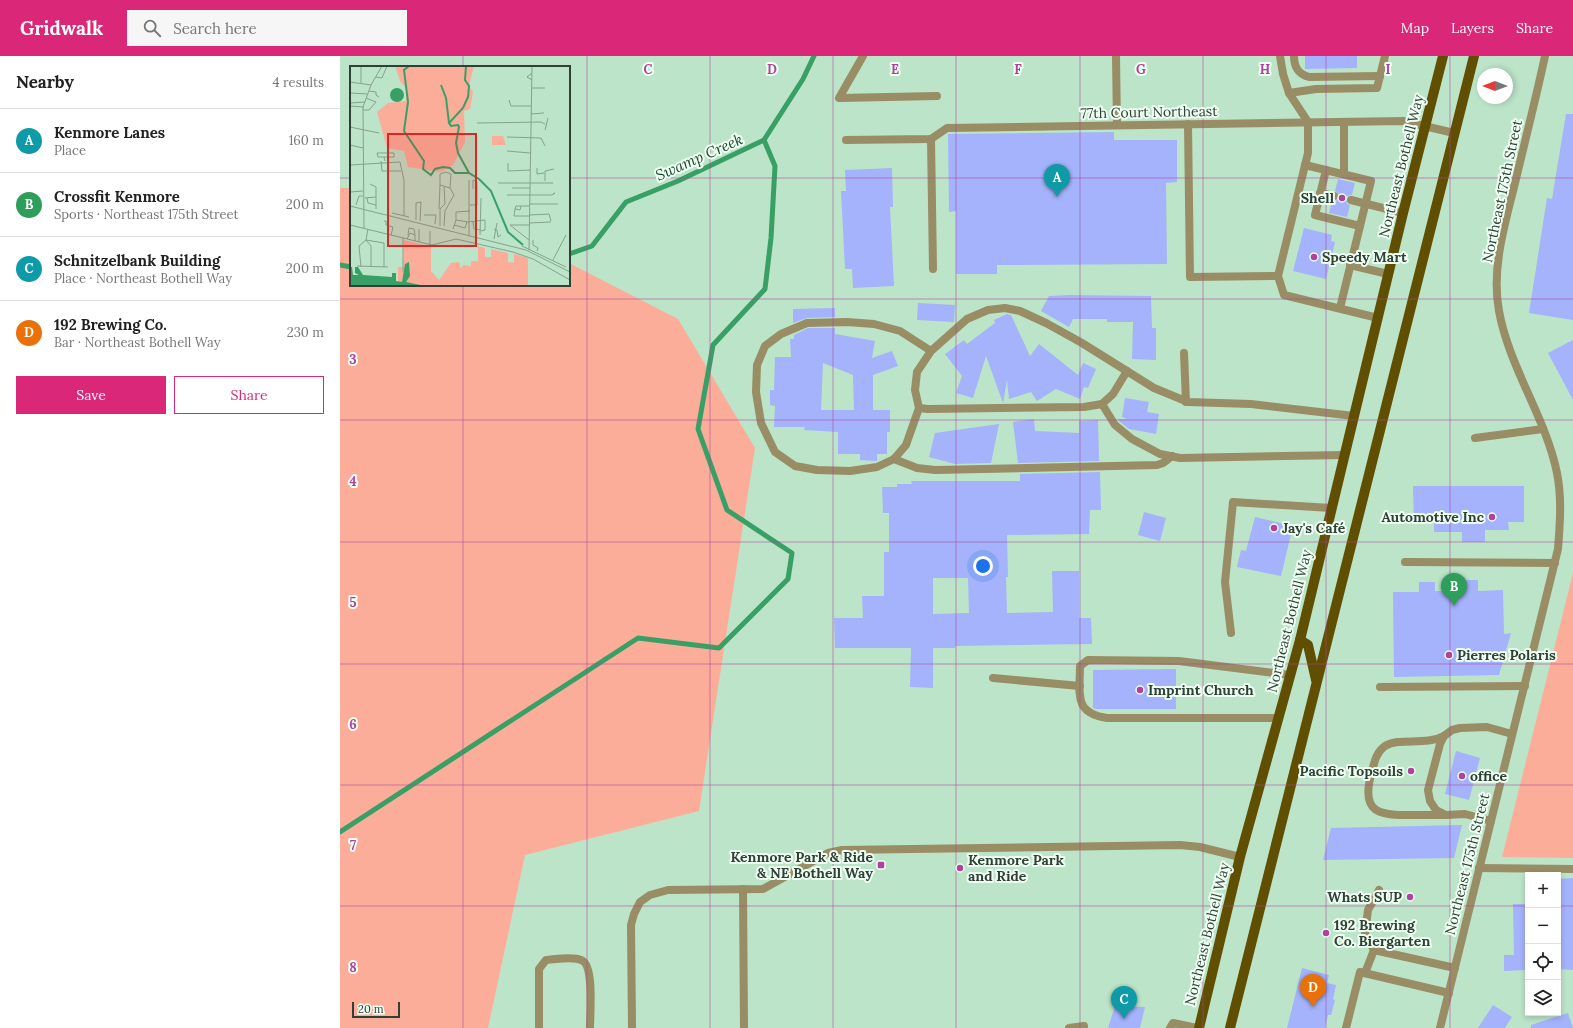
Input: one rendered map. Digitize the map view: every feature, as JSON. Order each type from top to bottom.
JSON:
[{"type":"main road","name":"Northeast Bothell Way","points":[[1198,1028],[1240,857],[1300,640],[1388,274],[1443,56]]},
{"type":"main road","points":[[1230,1028],[1474,56]]},
{"type":"main road","points":[[1300,640],[1308,645],[1317,682]]},
{"type":"street","points":[[863,56],[839,98],[937,96]]},
{"type":"street","points":[[1116,56],[1117,125]]},
{"type":"street","points":[[1280,56],[1283,74],[1289,93],[1308,122],[1308,153],[1278,276],[1284,295],[1378,318]]},
{"type":"street","points":[[1294,56],[1295,66],[1302,76],[1380,76]]},
{"type":"street","points":[[1289,93],[1316,89],[1377,88],[1385,56]]},
{"type":"street","name":"Northeast 175th Street","points":[[1440,1028],[1558,549],[1561,510],[1557,473],[1543,429],[1507,340],[1499,311],[1496,281],[1500,245],[1545,56]]},
{"type":"street","name":"77th Court Northeast","points":[[931,139],[947,128],[1308,122],[1403,121],[1454,133]]},
{"type":"street","points":[[1344,122],[1344,174]]},
{"type":"street","points":[[1188,124],[1190,277],[1278,276]]},
{"type":"street","points":[[846,140],[931,139],[933,269]]},
{"type":"street","points":[[1305,165],[1371,181],[1340,308]]},
{"type":"street","points":[[1326,170],[1315,215],[1360,226]]},
{"type":"street","points":[[1320,193],[1334,196]]},
{"type":"street","points":[[1351,200],[1403,213]]},
{"type":"street","points":[[1350,265],[1388,274]]},
{"type":"street","points":[[931,351],[900,331],[874,324],[848,322],[807,323],[781,334],[764,346],[757,365],[756,392],[761,423],[775,452],[795,466],[817,470],[850,471],[877,467],[894,459],[906,445],[919,408],[914,390],[918,372],[931,351],[967,319],[988,310],[1005,308],[1020,311],[1046,323],[1154,388],[1186,402],[1252,404],[1354,416]]},
{"type":"street","points":[[1184,353],[1186,402]]},
{"type":"street","points":[[919,408],[1084,407],[1102,404],[1113,394],[1127,371]]},
{"type":"street","points":[[1102,404],[1115,425],[1132,439],[1160,454],[1180,458],[1344,455]]},
{"type":"street","points":[[1475,438],[1543,429]]},
{"type":"street","points":[[894,459],[917,468],[935,470],[1157,465],[1163,463],[1172,456]]},
{"type":"street","points":[[1231,633],[1225,582],[1233,502],[1331,508]]},
{"type":"street","points":[[1405,562],[1555,563]]},
{"type":"street","points":[[1278,718],[1107,718],[1096,716],[1087,711],[1080,703],[1080,666],[1088,660],[1179,661],[1290,675]]},
{"type":"street","points":[[993,678],[1080,686]]},
{"type":"street","points":[[1380,687],[1525,686]]},
{"type":"street","points":[[1491,821],[1465,814],[1392,816],[1383,814],[1376,810],[1370,803],[1368,785],[1375,760],[1381,750],[1386,746],[1398,742],[1429,742],[1444,736],[1452,730],[1460,728],[1487,727],[1512,734]]},
{"type":"street","points":[[1444,736],[1440,744],[1428,790],[1430,801],[1436,810],[1446,815]]},
{"type":"street","points":[[632,1028],[631,925],[634,914],[640,902],[650,895],[668,890],[763,888],[828,853],[842,850],[1180,846],[1200,847],[1240,857]]},
{"type":"street","points":[[1479,868],[1573,869]]},
{"type":"street","points":[[743,889],[744,1028]]},
{"type":"street","points":[[1379,890],[1368,910],[1365,934],[1374,950],[1454,968]]},
{"type":"street","points":[[1365,973],[1374,950]]},
{"type":"street","points":[[539,1028],[539,969],[546,960],[578,958],[585,963],[590,975],[590,1028]]},
{"type":"street","points":[[1346,1028],[1360,972],[1449,993]]},
{"type":"street","points":[[1170,1028],[1173,1023],[1198,1028]]},
{"type":"street","points":[[1069,1028],[1084,1026]]},
{"type":"shaded area","points":[[340,188],[350,188],[350,286],[570,286],[570,264],[678,319],[755,448],[699,811],[525,855],[488,1028],[340,1028]]},
{"type":"shaded area","points":[[1573,573],[1573,858],[1502,857]]},
{"type":"building","points":[[1305,56],[1357,56],[1357,68],[1305,69]]},
{"type":"building","points":[[1566,114],[1573,114],[1573,320],[1529,313],[1547,198],[1552,199]]},
{"type":"building","points":[[1114,132],[1114,140],[1177,140],[1177,182],[1166,183],[1167,264],[997,265],[997,274],[956,274],[956,211],[949,212],[948,134]]},
{"type":"building","points":[[892,168],[893,207],[890,207],[894,286],[853,288],[852,269],[845,269],[841,191],[846,191],[845,170]]},
{"type":"building","name":"Shell","points":[[1338,179],[1355,183],[1352,195],[1347,196],[1346,199],[1347,204],[1350,205],[1347,217],[1329,213],[1332,201],[1336,201],[1339,198],[1339,194],[1335,191]]},
{"type":"building","name":"Speedy Mart","points":[[1304,228],[1332,235],[1331,241],[1335,242],[1326,279],[1293,271]]},
{"type":"building","points":[[1049,296],[1151,296],[1152,328],[1156,328],[1156,360],[1132,359],[1133,322],[1107,322],[1107,319],[1073,319],[1069,327],[1041,311]]},
{"type":"building","points":[[918,303],[955,305],[954,322],[917,320]]},
{"type":"building","points":[[835,308],[835,317],[807,318],[793,323],[793,309]]},
{"type":"building","points":[[1007,314],[1011,315],[1030,356],[1039,344],[1078,375],[1083,363],[1096,369],[1088,388],[1084,387],[1080,399],[1056,389],[1037,401],[1031,392],[1009,399],[1007,380],[1003,403],[986,356],[973,398],[956,393],[962,376],[945,354],[964,340],[967,344],[995,323],[994,320]]},
{"type":"building","points":[[808,328],[835,328],[835,334],[875,341],[872,358],[892,351],[898,366],[873,375],[873,410],[890,410],[890,432],[887,432],[887,454],[877,454],[877,461],[860,460],[860,454],[838,454],[838,432],[804,430],[805,427],[774,427],[775,406],[770,405],[770,390],[774,390],[775,357],[791,357],[790,339],[794,339],[794,335]],"holes":[[[823,363],[853,375],[854,410],[821,410]]]},
{"type":"building","points":[[1573,340],[1573,400],[1548,353]]},
{"type":"building","points":[[1125,398],[1149,402],[1147,412],[1159,414],[1156,434],[1129,429],[1119,421],[1118,419],[1127,419],[1122,417]]},
{"type":"building","points":[[1034,419],[1035,431],[1079,433],[1079,421],[1098,420],[1099,461],[1018,463],[1013,422]]},
{"type":"building","points":[[999,424],[991,463],[955,464],[929,457],[935,433]]},
{"type":"building","points":[[1100,472],[1101,510],[1090,510],[1089,534],[1007,535],[1007,613],[1053,612],[1052,571],[1079,571],[1079,618],[1091,618],[1092,644],[955,646],[955,648],[933,648],[933,688],[910,687],[911,648],[835,648],[834,618],[863,618],[862,596],[884,596],[884,552],[889,552],[889,513],[883,513],[882,487],[897,487],[897,484],[912,484],[911,481],[1020,481],[1020,474]],"holes":[[[933,578],[968,578],[969,613],[933,614]]]},
{"type":"building","points":[[1413,486],[1524,486],[1524,522],[1508,522],[1509,530],[1485,530],[1485,542],[1462,542],[1462,532],[1434,532],[1434,523],[1414,524]]},
{"type":"building","points":[[1144,512],[1166,518],[1160,541],[1138,535]]},
{"type":"building","points":[[1255,517],[1293,526],[1281,576],[1237,567],[1241,550],[1246,551]]},
{"type":"building","points":[[1462,580],[1478,580],[1478,591],[1503,590],[1504,634],[1511,633],[1499,675],[1394,677],[1393,592],[1419,592],[1419,582],[1435,582],[1435,591],[1462,591]]},
{"type":"building","points":[[1176,669],[1176,709],[1093,708],[1093,670]]},
{"type":"building","name":"office","points":[[1456,751],[1480,758],[1469,800],[1445,794]]},
{"type":"building","points":[[1462,825],[1454,858],[1323,860],[1331,828]]},
{"type":"building","points":[[1573,878],[1573,970],[1561,969],[1561,879]]},
{"type":"building","points":[[1513,904],[1525,904],[1525,970],[1504,971],[1504,955],[1514,955]]},
{"type":"building","points":[[1302,968],[1329,975],[1327,983],[1336,985],[1333,999],[1335,1000],[1331,1015],[1328,1015],[1325,1028],[1287,1028]]},
{"type":"building","points":[[1493,1005],[1512,1017],[1505,1028],[1478,1028]]},
{"type":"building","points":[[1115,1006],[1145,1007],[1140,1028],[1108,1028]]},
{"type":"building","points":[[1568,1013],[1573,1028],[1531,1028],[1531,1025]]},
{"type":"waterway","name":"Swamp Creek","points":[[570,254],[592,246],[626,202],[678,181],[764,140],[803,79],[814,56]]},
{"type":"waterway","points":[[340,832],[638,638],[719,648],[788,579],[792,553],[727,510],[698,429],[713,345],[765,289],[771,238],[775,166],[764,140]]},
{"type":"waterway","name":"Swamp Creek","points":[[340,265],[350,267]]},
{"type":"place","name":"Kenmore Lanes","points":[[1057,197]]},
{"type":"place","name":"Shell","points":[[1342,198]]},
{"type":"place","name":"Speedy Mart","points":[[1314,257]]},
{"type":"place","name":"Automotive Inc","points":[[1492,517]]},
{"type":"place","name":"Jay's Café","points":[[1274,528]]},
{"type":"place","name":"Crossfit Kenmore","points":[[1454,606]]},
{"type":"place","name":"Pierres Polaris","points":[[1449,655]]},
{"type":"place","name":"Imprint Church","points":[[1140,690]]},
{"type":"place","name":"Pacific Topsoils","points":[[1411,771]]},
{"type":"place","name":"office","points":[[1462,776]]},
{"type":"place","name":"Kenmore Park & Ride & NE Bothell Way","points":[[881,865]]},
{"type":"place","name":"Kenmore Park and Ride","points":[[960,868]]},
{"type":"place","name":"Whats SUP","points":[[1410,897]]},
{"type":"place","name":"192 Brewing Co. Biergarten","points":[[1326,933]]},
{"type":"place","name":"192 Brewing Co.","points":[[1313,1007]]},
{"type":"place","name":"Schnitzelbank Building","points":[[1124,1019]]}]
